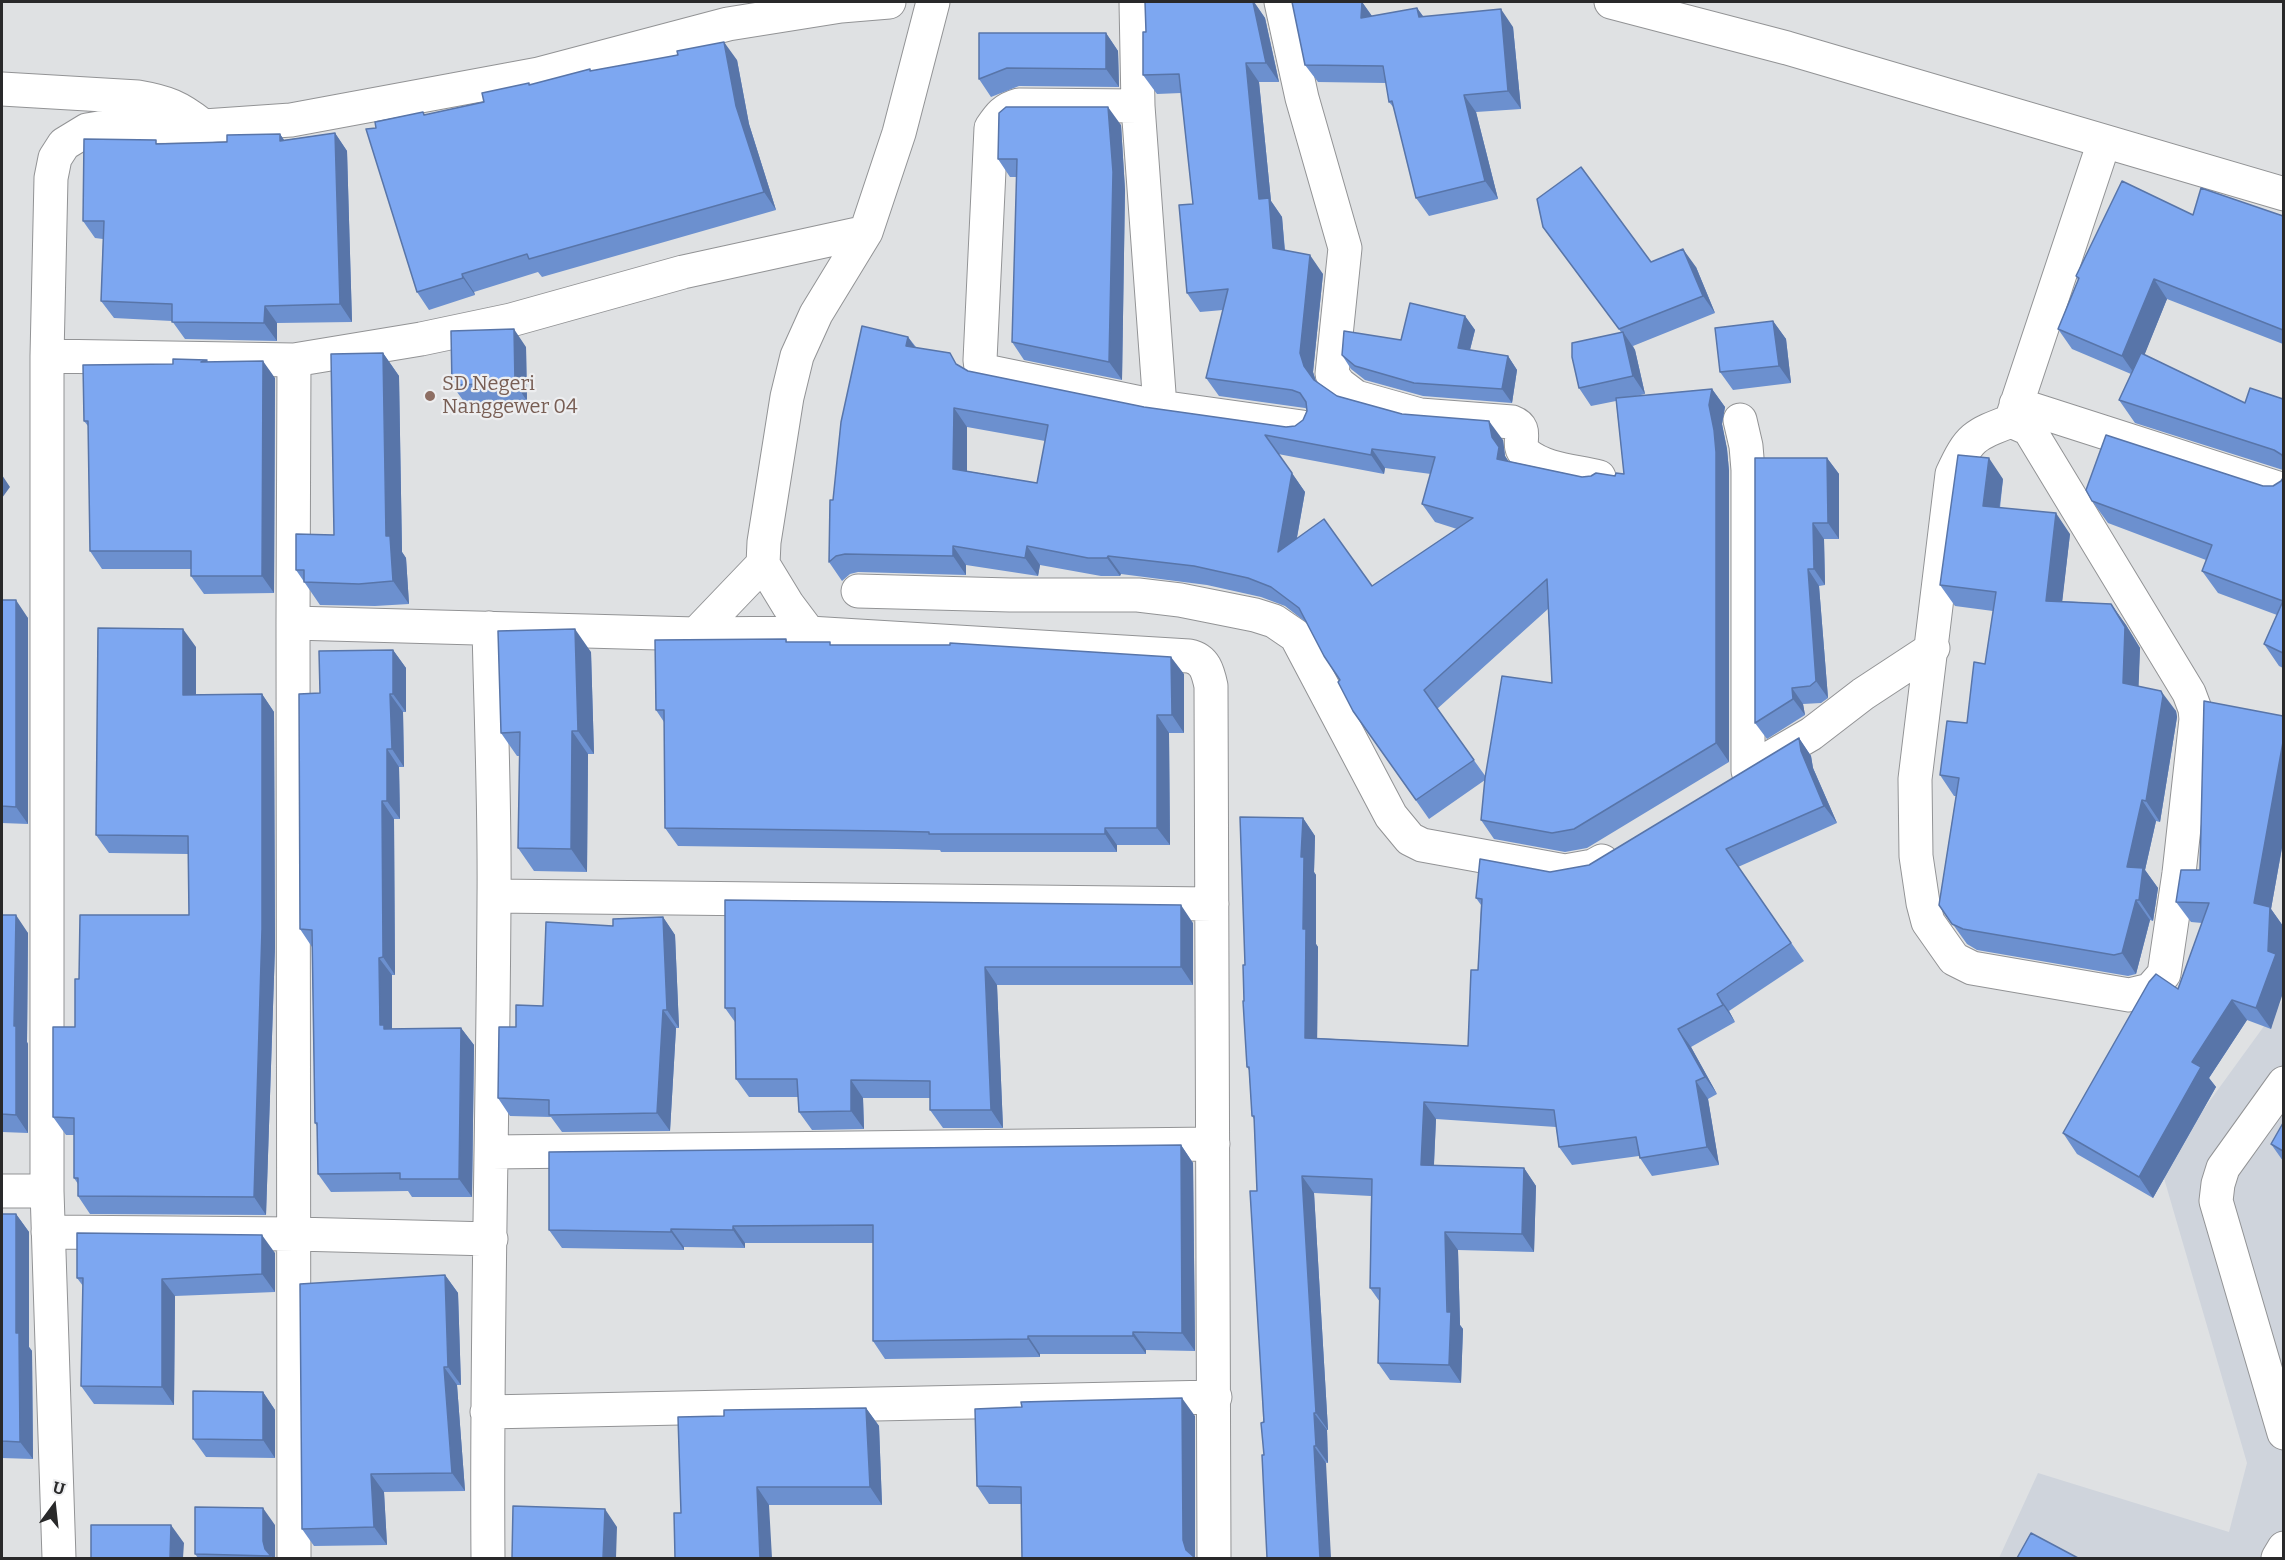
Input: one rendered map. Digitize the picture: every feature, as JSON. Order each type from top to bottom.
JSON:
[{"type":"street","points":[[59,1558],[47,1191],[46,356],[51,178],[55,158],[64,144],[87,130],[105,127],[204,126],[291,120],[539,74],[728,24],[841,6],[889,2]]},
{"type":"street","points":[[809,633],[762,564],[787,397],[797,356],[816,314],[866,232],[899,134],[933,2]]},
{"type":"street","points":[[1136,2],[1138,106],[1160,407]]},
{"type":"street","points":[[1281,2],[1302,98],[1345,248],[1332,374],[1339,384],[1356,397],[1420,415],[1518,424],[1522,430],[1522,448],[1525,453],[1548,465],[1599,477]]},
{"type":"street","points":[[1611,2],[1787,48],[2283,194]]},
{"type":"street","points":[[2,89],[138,97],[160,101],[181,109],[204,126]]},
{"type":"street","points":[[1138,106],[1019,105],[1008,108],[991,128],[981,368],[985,371],[1160,407],[1302,427]]},
{"type":"street","points":[[2013,413],[2029,429],[2189,693],[2195,709],[2180,862],[2164,974],[2150,990],[2129,995],[1972,968],[1954,959],[1928,922],[1916,856],[1915,779],[1933,648],[1952,474],[1966,448],[1978,434],[2013,413],[2104,142]]},
{"type":"street","points":[[46,356],[294,360],[421,339],[500,322],[683,272],[866,232]]},
{"type":"street","points":[[294,360],[294,1558]]},
{"type":"street","points":[[2013,413],[2283,490]]},
{"type":"street","points":[[1740,420],[1746,446],[1748,470],[1748,771]]},
{"type":"street","points":[[696,634],[762,564]]},
{"type":"street","points":[[858,591],[1010,595],[1138,595],[1225,608],[1274,621],[1296,636],[1391,816],[1410,839],[1422,845],[1565,871],[1593,866],[1632,843]]},
{"type":"street","points":[[293,623],[696,634],[809,633],[1196,658],[1204,664],[1211,686],[1214,1558]]},
{"type":"street","points":[[488,1558],[487,1412],[494,896],[489,628]]},
{"type":"street","points":[[1719,789],[1810,734],[1863,694],[1933,648]]},
{"type":"street","points":[[494,896],[1212,904]]},
{"type":"street","points":[[2283,1083],[2223,1168],[2216,1202],[2283,1433]]},
{"type":"street","points":[[492,1152],[1213,1144]]},
{"type":"street","points":[[2,1191],[47,1191]]},
{"type":"street","points":[[48,1232],[295,1234],[491,1239]]},
{"type":"street","points":[[487,1412],[1215,1397]]},
{"type":"street","points":[[2277,1558],[2283,1548]]},
{"type":"shaded area","points":[[2283,1000],[2283,1558],[1999,1558],[2038,1473],[2229,1532],[2247,1463],[2161,1168]]},
{"type":"building","points":[[1145,2],[1253,2],[1266,63],[1246,63],[1259,199],[1269,198],[1273,248],[1310,255],[1300,353],[1304,366],[1314,380],[1337,396],[1402,414],[1489,421],[1492,437],[1499,447],[1497,459],[1582,477],[1596,473],[1615,476],[1616,473],[1624,474],[1616,398],[1712,389],[1709,405],[1716,452],[1716,743],[1574,829],[1552,833],[1481,820],[1485,778],[1502,676],[1552,683],[1547,579],[1424,690],[1474,760],[1416,800],[1353,711],[1338,682],[1340,680],[1324,656],[1299,608],[1271,587],[1248,578],[1194,566],[1108,556],[1107,558],[1088,558],[1027,546],[1025,558],[953,546],[953,556],[845,554],[836,556],[829,562],[830,500],[833,500],[841,422],[862,326],[908,337],[906,346],[950,353],[956,364],[968,371],[1144,407],[1286,427],[1295,426],[1303,420],[1307,411],[1306,402],[1300,393],[1206,378],[1228,289],[1187,293],[1179,205],[1193,204],[1179,74],[1143,75],[1143,32],[1146,32]],"holes":[[[954,408],[1048,425],[1037,483],[953,469]],[[1265,435],[1371,455],[1372,449],[1435,457],[1422,504],[1473,518],[1372,586],[1324,519],[1278,552],[1292,473]]]},
{"type":"building","points":[[1292,2],[1362,2],[1361,18],[1417,8],[1419,17],[1501,9],[1508,91],[1464,95],[1485,181],[1416,198],[1392,101],[1389,102],[1383,66],[1305,65]]},
{"type":"building","points":[[979,33],[1106,33],[1106,69],[1007,68],[979,79]]},
{"type":"building","points":[[724,42],[736,106],[764,192],[529,259],[527,254],[462,274],[463,278],[417,292],[366,129],[376,128],[375,122],[423,112],[424,115],[484,102],[482,93],[529,83],[529,85],[590,69],[590,71],[678,55],[677,51]]},
{"type":"building","points":[[1006,107],[1108,107],[1113,172],[1109,362],[1012,342],[1017,159],[998,159],[999,113]]},
{"type":"building","points":[[335,133],[340,304],[265,306],[264,323],[172,322],[172,304],[101,301],[104,221],[83,221],[84,139],[156,140],[156,144],[227,142],[227,135],[280,134],[280,141]]},
{"type":"building","points":[[1581,167],[1651,262],[1683,249],[1703,296],[1619,329],[1543,227],[1537,199]]},
{"type":"building","points":[[2122,181],[2193,215],[2201,188],[2283,216],[2283,330],[2154,279],[2122,356],[2058,329],[2079,278],[2076,276]]},
{"type":"building","points":[[1410,303],[1465,316],[1458,348],[1508,356],[1502,389],[1414,383],[1355,366],[1342,355],[1344,331],[1401,340]]},
{"type":"building","points":[[1773,321],[1779,366],[1720,372],[1715,328]]},
{"type":"building","points":[[514,329],[515,383],[452,385],[451,331]]},
{"type":"building","points":[[1623,332],[1633,376],[1579,388],[1572,357],[1572,343]]},
{"type":"building","points":[[383,353],[386,536],[390,536],[393,581],[359,584],[304,582],[304,570],[296,570],[296,534],[334,535],[331,354]]},
{"type":"building","points":[[2141,353],[2245,403],[2250,388],[2283,399],[2283,458],[2274,450],[2119,400]]},
{"type":"building","points":[[173,359],[207,360],[201,362],[263,361],[262,576],[191,576],[191,551],[90,551],[88,421],[84,421],[83,365],[173,364]]},
{"type":"building","points":[[2106,435],[2263,486],[2273,486],[2283,478],[2283,601],[2202,571],[2212,545],[2092,501],[2086,490]]},
{"type":"building","points":[[1958,455],[1989,458],[1983,506],[2056,513],[2046,601],[2111,604],[2125,627],[2123,683],[2161,691],[2163,696],[2146,801],[2142,800],[2127,867],[2143,868],[2139,900],[2136,900],[2122,953],[2114,955],[1963,929],[1952,924],[1939,905],[1959,778],[1940,775],[1947,721],[1967,723],[1974,662],[1985,664],[1996,592],[1940,585]]},
{"type":"building","points":[[1755,458],[1827,458],[1828,523],[1813,523],[1814,569],[1808,569],[1816,681],[1810,686],[1792,688],[1793,699],[1755,723]]},
{"type":"building","points":[[2,600],[16,600],[16,807],[2,806]]},
{"type":"building","points":[[2283,601],[2283,653],[2264,644]]},
{"type":"building","points":[[98,628],[183,629],[183,695],[262,694],[262,929],[254,1197],[78,1196],[78,1178],[74,1178],[74,1118],[53,1117],[53,1027],[75,1027],[75,979],[79,979],[80,915],[189,915],[188,836],[96,835]]},
{"type":"building","points":[[575,629],[578,731],[572,731],[571,849],[518,848],[520,732],[501,733],[498,631]]},
{"type":"building","points":[[786,639],[786,642],[830,642],[830,645],[950,645],[950,643],[1171,657],[1172,715],[1157,715],[1157,828],[1105,828],[1105,834],[929,834],[929,832],[665,828],[664,710],[656,710],[655,640]]},
{"type":"building","points":[[393,650],[393,694],[390,694],[392,749],[387,749],[387,801],[382,801],[383,957],[379,958],[380,1025],[384,1025],[384,1029],[461,1028],[459,1179],[400,1179],[400,1173],[318,1174],[312,930],[300,929],[299,694],[320,693],[319,651]]},
{"type":"building","points":[[2204,701],[2283,716],[2283,742],[2254,903],[2270,907],[2268,951],[2276,954],[2256,1008],[2232,1000],[2192,1062],[2201,1067],[2139,1177],[2063,1133],[2149,982],[2156,974],[2178,989],[2209,903],[2176,902],[2181,870],[2200,870]]},
{"type":"building","points":[[1799,738],[1801,751],[1824,806],[1726,849],[1791,943],[1717,994],[1723,1005],[1678,1029],[1705,1077],[1696,1081],[1707,1147],[1640,1158],[1636,1137],[1559,1147],[1554,1110],[1424,1102],[1421,1165],[1524,1168],[1522,1234],[1445,1232],[1447,1312],[1451,1312],[1449,1365],[1378,1363],[1380,1288],[1370,1288],[1372,1179],[1302,1176],[1316,1413],[1314,1413],[1316,1446],[1314,1446],[1320,1558],[1267,1558],[1261,1423],[1264,1422],[1250,1191],[1257,1191],[1254,1116],[1252,1116],[1249,1067],[1247,1067],[1243,1001],[1243,965],[1245,965],[1240,817],[1303,818],[1301,857],[1304,857],[1303,929],[1306,929],[1305,1038],[1468,1046],[1471,970],[1478,970],[1482,899],[1476,898],[1480,859],[1550,872],[1589,865]]},
{"type":"building","points":[[725,900],[1181,905],[1181,967],[985,967],[991,1110],[930,1110],[930,1081],[851,1080],[851,1111],[799,1112],[797,1079],[736,1079],[735,1008],[725,1008]]},
{"type":"building","points":[[2,915],[16,915],[14,1026],[16,1026],[16,1115],[2,1114]]},
{"type":"building","points":[[663,917],[667,1010],[663,1010],[657,1113],[549,1115],[549,1100],[498,1098],[499,1027],[516,1027],[516,1005],[543,1006],[546,922],[613,926],[613,919]]},
{"type":"building","points":[[2283,1123],[2283,1151],[2271,1144]]},
{"type":"building","points":[[1181,1145],[1182,1333],[1133,1332],[1133,1336],[1028,1336],[1028,1339],[873,1341],[873,1225],[733,1226],[733,1230],[671,1229],[671,1232],[549,1230],[549,1152]]},
{"type":"building","points":[[2,1214],[16,1214],[16,1333],[19,1333],[20,1442],[2,1441]]},
{"type":"building","points":[[77,1233],[262,1235],[262,1274],[162,1279],[162,1387],[81,1386],[83,1278],[77,1278]]},
{"type":"building","points":[[445,1275],[448,1367],[444,1367],[452,1473],[371,1474],[374,1527],[302,1529],[300,1284]]},
{"type":"building","points":[[193,1391],[263,1392],[263,1440],[193,1439]]},
{"type":"building","points":[[1182,1398],[1183,1540],[1186,1550],[1194,1558],[1022,1558],[1021,1487],[977,1486],[975,1409],[1022,1407],[1021,1402]]},
{"type":"building","points":[[866,1408],[870,1487],[757,1487],[760,1558],[675,1558],[674,1513],[681,1513],[678,1417],[724,1416],[724,1410]]},
{"type":"building","points":[[513,1506],[605,1509],[603,1558],[512,1558]]},
{"type":"building","points":[[195,1507],[263,1508],[263,1541],[265,1549],[271,1556],[195,1554]]},
{"type":"building","points":[[91,1525],[171,1525],[170,1558],[91,1558]]},
{"type":"building","points":[[2031,1533],[2078,1558],[2017,1558]]},
{"type":"place","name":"SD Negeri Nanggewer 04","points":[[430,396]]}]
